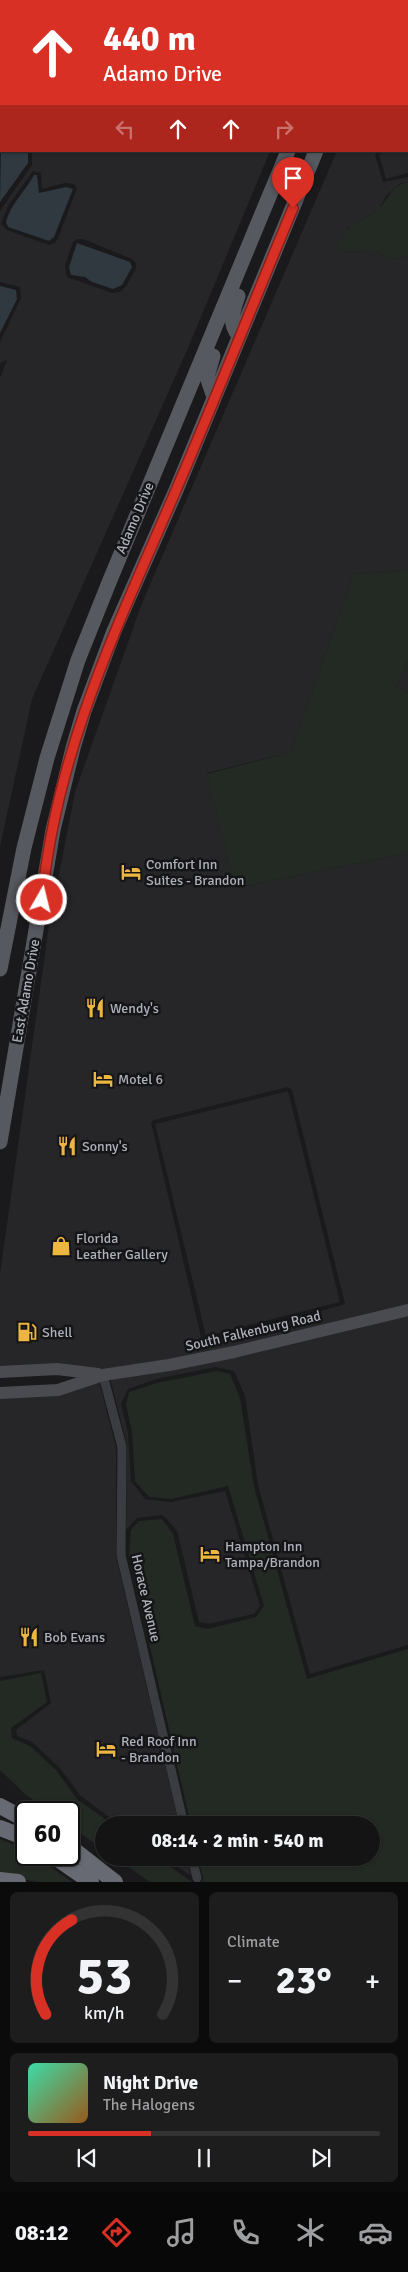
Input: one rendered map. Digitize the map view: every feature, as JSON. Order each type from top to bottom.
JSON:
[{"type":"highway","points":[[0,1806],[15,1814]]},
{"type":"highway","points":[[0,1828],[15,1834]]},
{"type":"highway","points":[[80,1854],[116,1882]]},
{"type":"highway","points":[[68,1866],[91,1882]]},
{"type":"highway","points":[[0,1880],[18,1882]]},
{"type":"main road","name":"Adamo Drive","points":[[0,969],[14,896],[48,758],[78,660],[288,152]]},
{"type":"main road","points":[[306,152],[308,171]]},
{"type":"main road","points":[[239,336],[316,152]]},
{"type":"main road","points":[[239,336],[232,323],[232,313],[240,287],[243,261]]},
{"type":"main road","points":[[212,335],[216,346],[206,377],[214,397]]},
{"type":"main road","name":"East Adamo Drive","points":[[0,1142],[58,806],[72,748],[99,668],[239,336]]},
{"type":"main road","points":[[99,668],[94,663],[93,649],[140,529],[139,510]]},
{"type":"main road","points":[[58,806],[51,794],[51,782],[80,679],[78,660]]},
{"type":"street","name":"South Falkenburg Road","points":[[0,1393],[58,1390],[103,1375],[169,1365],[234,1352],[408,1310]]},
{"type":"street","name":"South Falkenburg Road","points":[[0,1372],[57,1369],[103,1375]]},
{"type":"street","name":"Horace Avenue","points":[[103,1375],[122,1447],[121,1555],[182,1816]]},
{"type":"street","points":[[194,1866],[197,1878]]},
{"type":"shaded area","points":[[1,152],[28,152],[28,163],[0,202]]},
{"type":"shaded area","points":[[32,152],[270,152],[188,348],[32,699],[0,847],[0,378],[7,360],[0,363],[0,342],[21,298],[20,287],[0,282],[0,211],[32,165]],"holes":[[[33,171],[41,173],[42,189],[65,183],[74,184],[77,188],[58,238],[55,243],[49,245],[7,230],[1,223],[8,206]],[[77,239],[83,239],[132,259],[136,263],[136,269],[120,292],[112,293],[67,277],[65,266],[73,242]]]},
{"type":"shaded area","points":[[337,152],[376,152],[375,155],[383,182],[408,177],[408,182],[401,183],[387,195],[378,210],[347,229],[338,251],[376,252],[391,259],[408,256],[408,565],[402,571],[354,574],[291,752],[207,773],[235,888],[408,853],[408,1305],[218,1351],[103,1370],[0,1367],[0,1274],[49,925],[75,792],[142,603]],"holes":[[[288,1087],[292,1090],[345,1304],[281,1323],[205,1340],[201,1337],[151,1122]]]},
{"type":"shaded area","points":[[408,152],[408,173],[386,179],[379,154]]},
{"type":"shaded area","points":[[34,175],[37,175],[39,193],[66,187],[73,189],[54,237],[49,241],[8,227],[6,222],[11,210]]},
{"type":"shaded area","points":[[408,182],[408,256],[391,259],[376,252],[338,251],[342,237],[347,230],[377,210],[398,186]]},
{"type":"shaded area","points":[[77,243],[130,262],[132,267],[122,285],[113,289],[92,282],[85,277],[71,275],[69,267]]},
{"type":"shaded area","points":[[0,286],[16,290],[17,299],[0,333]]},
{"type":"shaded area","points":[[408,565],[408,660],[396,687],[408,693],[408,853],[235,888],[207,774],[291,752],[354,574],[402,571]]},
{"type":"shaded area","points":[[408,660],[408,693],[396,687]]},
{"type":"shaded area","points":[[288,1091],[340,1302],[206,1336],[155,1124]]},
{"type":"shaded area","points":[[408,1314],[408,1645],[310,1674],[258,1485],[245,1396],[234,1371],[216,1367],[156,1379],[128,1389],[121,1404],[128,1433],[131,1481],[145,1499],[171,1502],[225,1491],[260,1606],[254,1614],[208,1624],[199,1622],[177,1531],[165,1517],[161,1515],[137,1518],[126,1530],[127,1445],[110,1378]]},
{"type":"shaded area","points":[[217,1371],[230,1374],[240,1398],[254,1486],[307,1679],[408,1649],[408,1882],[202,1882],[200,1866],[380,1866],[380,1816],[189,1816],[129,1556],[131,1530],[139,1521],[162,1519],[173,1534],[195,1626],[207,1629],[256,1617],[264,1606],[228,1486],[171,1499],[149,1497],[135,1481],[132,1432],[126,1404],[129,1392],[157,1383]]},
{"type":"shaded area","points":[[99,1381],[116,1447],[116,1556],[177,1816],[108,1816],[81,1796],[59,1767],[32,1742],[17,1736],[16,1730],[51,1703],[44,1670],[0,1677],[0,1398]]},
{"type":"shaded area","points":[[41,1673],[47,1702],[11,1728],[12,1738],[30,1746],[56,1770],[80,1801],[35,1801],[0,1770],[0,1681]]},
{"type":"shaded area","points":[[80,1801],[101,1816],[95,1816],[95,1844],[80,1833]]},
{"type":"shaded area","points":[[0,1839],[15,1845],[15,1866],[49,1866],[72,1882],[38,1882],[0,1875]]},
{"type":"shaded area","points":[[127,1866],[169,1866],[192,1882],[150,1882]]},
{"type":"shaded area","points":[[177,1866],[189,1866],[191,1876]]},
{"type":"place","name":"Comfort Inn Suites - Brandon","points":[[131,872]]},
{"type":"place","name":"Wendy's","points":[[95,1008]]},
{"type":"place","name":"Motel 6","points":[[103,1079]]},
{"type":"place","name":"Sonny's","points":[[67,1146]]},
{"type":"place","name":"Florida Leather Gallery","points":[[61,1246]]},
{"type":"place","name":"Shell","points":[[27,1332]]},
{"type":"place","name":"Hampton Inn Tampa/Brandon","points":[[210,1554]]},
{"type":"place","name":"Bob Evans","points":[[29,1637]]},
{"type":"place","name":"Red Roof Inn - Brandon","points":[[106,1749]]},
{"type":"route","points":[[42,900],[53,830],[72,748],[99,668],[177,488],[293,208]]}]
